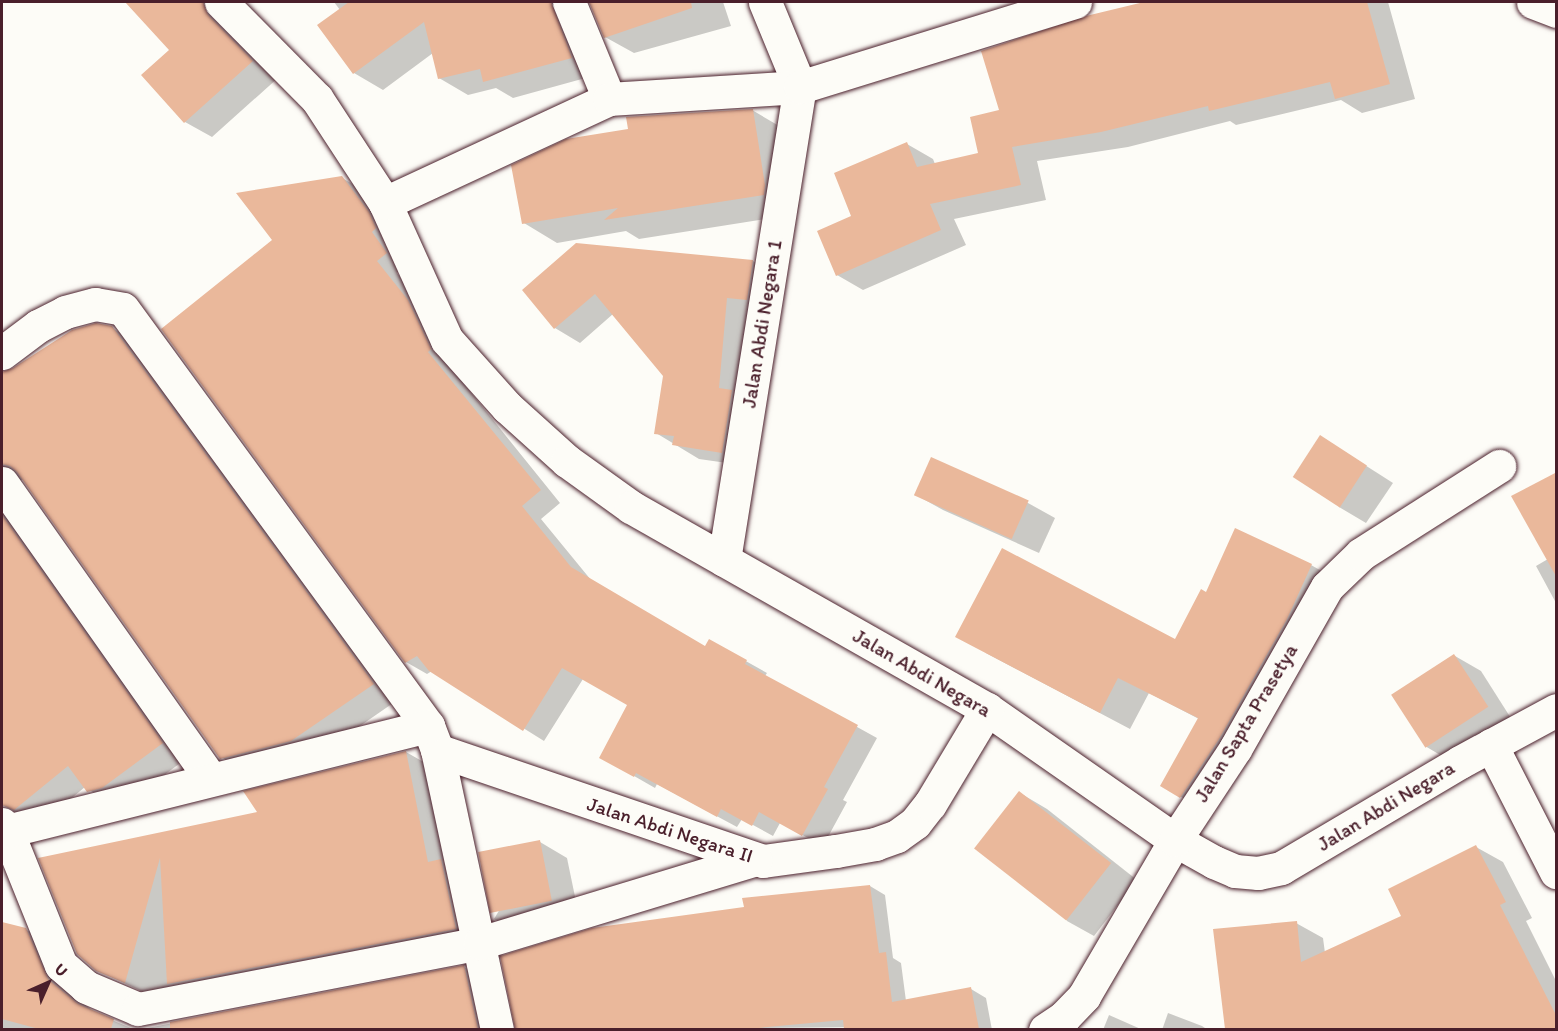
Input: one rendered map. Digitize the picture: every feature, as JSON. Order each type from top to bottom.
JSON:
[{"type":"street","name":"Jalan Abdi Negara","points":[[221,2],[317,99],[385,203],[447,340],[507,407],[567,461],[630,507],[987,709],[1175,840],[1235,871],[1258,873],[1281,868],[1491,745],[1557,710]]},
{"type":"street","points":[[569,2],[609,99]]},
{"type":"street","points":[[765,2],[800,87]]},
{"type":"street","points":[[385,203],[609,99],[800,87],[1075,2]]},
{"type":"street","points":[[1533,2],[1557,11]]},
{"type":"street","name":"Jalan Abdi Negara 1","points":[[724,560],[800,87]]},
{"type":"street","points":[[2,353],[38,326],[65,312],[95,304],[123,309],[432,738],[480,943],[497,1029]]},
{"type":"street","name":"Jalan Sapta Prasetya","points":[[1045,1029],[1064,1017],[1084,996],[1175,840],[1235,749],[1327,587],[1361,554],[1499,466]]},
{"type":"street","points":[[2,483],[211,779]]},
{"type":"street","name":"Jalan Abdi Negara II","points":[[432,738],[763,861],[875,844],[897,836],[915,823],[930,804],[987,709]]},
{"type":"street","points":[[432,738],[211,779],[3,833],[61,965],[86,987],[135,1019],[480,943],[756,859]]},
{"type":"street","points":[[1491,745],[1557,872]]},
{"type":"building","points":[[125,2],[203,2],[208,15],[253,61],[184,123],[141,75],[169,50]]},
{"type":"building","points":[[349,2],[551,2],[572,58],[483,82],[480,69],[438,79],[424,22],[353,74],[317,25]]},
{"type":"building","points":[[589,2],[691,2],[692,8],[604,38]]},
{"type":"building","points":[[1144,2],[1367,2],[1390,84],[1335,99],[1330,82],[1209,111],[1208,106],[1101,132],[1012,147],[1021,185],[930,204],[941,230],[836,276],[817,231],[851,216],[834,173],[907,142],[917,167],[978,153],[970,117],[999,110],[981,51],[1086,16]]},
{"type":"building","points":[[753,109],[765,185],[764,195],[604,220],[618,208],[522,224],[511,165],[566,139],[628,129],[626,117]]},
{"type":"building","points":[[342,176],[369,212],[376,228],[372,232],[387,253],[377,261],[408,300],[431,349],[428,352],[541,490],[522,506],[571,567],[705,646],[709,639],[747,660],[745,664],[858,725],[824,787],[828,789],[802,836],[759,812],[752,826],[721,809],[717,817],[636,773],[634,777],[599,758],[627,705],[562,668],[523,731],[429,671],[417,656],[405,663],[161,329],[272,240],[236,193]]},
{"type":"building","points":[[576,243],[753,260],[747,300],[727,298],[719,388],[732,390],[722,453],[672,445],[674,436],[654,434],[663,376],[595,294],[554,329],[522,290]]},
{"type":"building","points":[[96,323],[112,326],[374,684],[291,741],[220,759],[17,472],[10,466],[2,464],[2,372],[13,368],[72,330]]},
{"type":"building","points":[[1320,435],[1367,465],[1340,507],[1293,477]]},
{"type":"building","points":[[931,457],[1029,501],[1012,539],[914,495]]},
{"type":"building","points":[[1557,472],[1557,578],[1511,496]]},
{"type":"building","points":[[2,515],[163,743],[102,788],[87,792],[68,766],[14,810],[2,805]]},
{"type":"building","points":[[1235,528],[1312,564],[1287,619],[1219,739],[1180,798],[1160,786],[1198,718],[1118,678],[1100,713],[955,637],[1002,548],[1175,639],[1201,589],[1206,592]]},
{"type":"building","points":[[1454,654],[1488,707],[1425,748],[1391,695]]},
{"type":"building","points":[[406,751],[428,862],[441,859],[456,929],[167,984],[160,858],[125,983],[96,971],[77,954],[38,858],[257,812],[243,791]]},
{"type":"building","points":[[1019,791],[1111,863],[1066,921],[974,849]]},
{"type":"building","points":[[540,840],[552,901],[490,913],[478,852]]},
{"type":"building","points":[[1476,845],[1506,902],[1500,905],[1557,1017],[1557,1029],[1225,1029],[1213,929],[1297,921],[1301,962],[1401,916],[1388,889]]},
{"type":"building","points":[[870,885],[879,953],[886,952],[892,1002],[971,987],[979,1029],[844,1029],[843,1020],[747,1029],[515,1029],[500,956],[592,928],[744,907],[742,898]]},
{"type":"building","points":[[2,922],[26,928],[48,979],[78,1004],[114,1019],[111,1029],[39,1029],[2,1019]]},
{"type":"building","points":[[464,965],[478,1029],[170,1029],[170,1022]]}]
